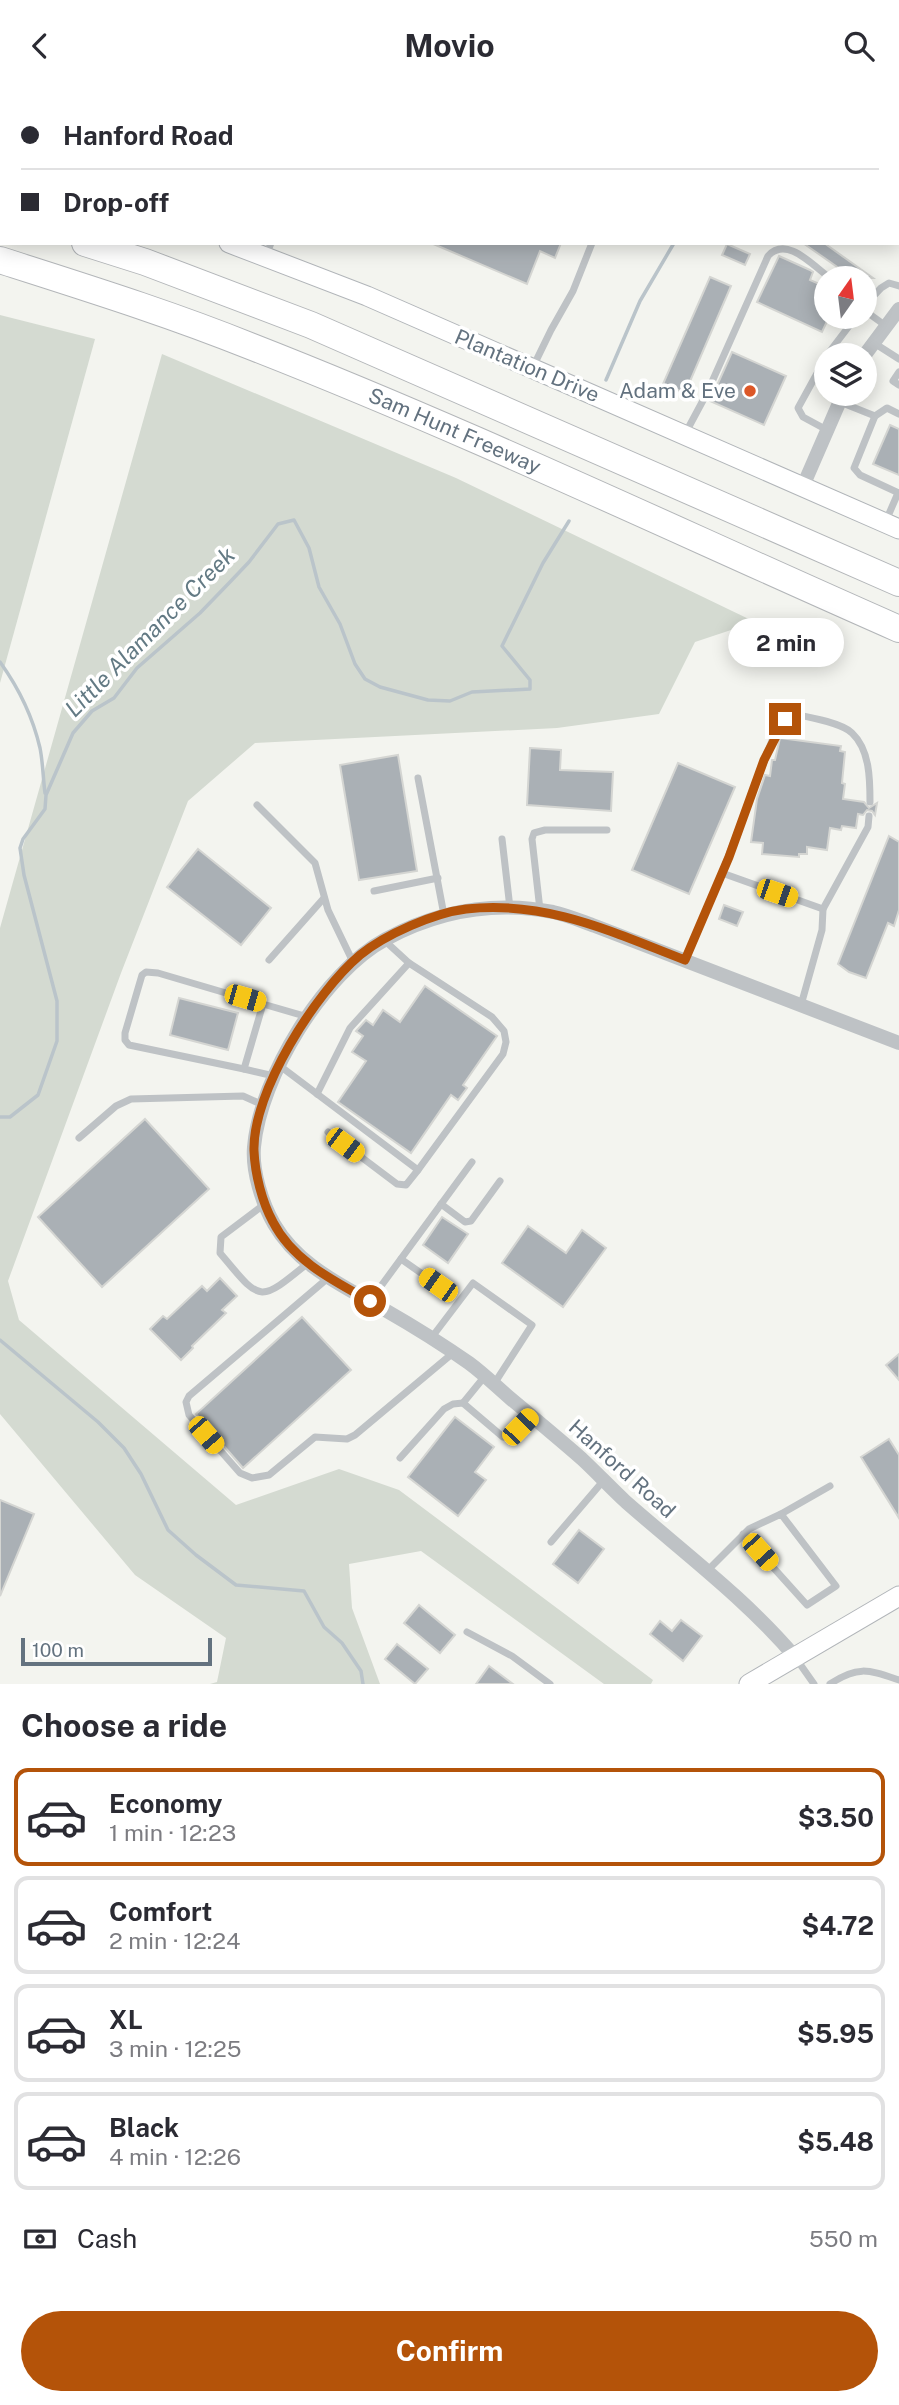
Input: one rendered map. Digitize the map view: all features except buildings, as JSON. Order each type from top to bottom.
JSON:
[{"type":"highway","name":"Sam Hunt Freeway","points":[[91,245],[145,262],[311,325],[899,583]]},
{"type":"highway","name":"Sam Hunt Freeway","points":[[0,260],[118,297],[249,345],[463,435],[899,629]]},
{"type":"highway","points":[[683,487],[899,576]]},
{"type":"highway","points":[[762,569],[899,639]]},
{"type":"street","name":"Plantation Drive","points":[[240,245],[269,250],[367,296],[892,526]]},
{"type":"street","points":[[874,343],[899,309]]},
{"type":"street","points":[[803,487],[837,406]]},
{"type":"street","name":"Hanford Road","points":[[795,1657],[770,1627],[489,1380],[431,1338],[328,1278],[288,1244],[273,1223],[260,1187],[254,1150],[259,1115],[277,1071],[308,1017],[321,996],[353,962],[384,940],[420,922],[465,909],[510,908],[554,912],[899,1043]]},
{"type":"street","points":[[749,1684],[899,1596]]},
{"type":"lane","points":[[533,368],[573,291],[591,245]]},
{"type":"lane","points":[[685,435],[707,393],[768,256],[774,250],[791,250],[814,267]]},
{"type":"lane","points":[[877,292],[889,283],[899,286]]},
{"type":"lane","points":[[877,317],[886,326]]},
{"type":"lane","points":[[877,345],[899,359]]},
{"type":"lane","points":[[899,372],[893,381],[899,385]]},
{"type":"lane","points":[[814,379],[798,408],[803,417],[827,430]]},
{"type":"lane","points":[[857,406],[875,416]]},
{"type":"lane","points":[[892,526],[898,493],[860,475],[854,468],[875,416],[887,408],[899,414]]},
{"type":"lane","points":[[685,960],[774,738],[785,719],[794,713],[820,719],[851,731],[860,744],[870,774],[870,802]]},
{"type":"lane","points":[[418,778],[444,915]]},
{"type":"lane","points":[[257,805],[314,863],[324,898],[353,962]]},
{"type":"lane","points":[[801,1005],[822,930],[823,909],[868,827],[869,816]]},
{"type":"lane","points":[[541,911],[532,839],[534,832],[607,829]]},
{"type":"lane","points":[[502,839],[510,908]]},
{"type":"lane","points":[[722,873],[823,909]]},
{"type":"lane","points":[[374,891],[438,878]]},
{"type":"lane","points":[[269,960],[324,898]]},
{"type":"lane","points":[[328,1132],[397,1184],[406,1185],[503,1054],[506,1042],[504,1031],[492,1017],[409,963],[384,940]]},
{"type":"lane","points":[[317,1094],[350,1028],[409,963]]},
{"type":"lane","points":[[308,1017],[158,973],[146,972],[142,975],[125,1039],[130,1045],[244,1069],[277,1071],[317,1094],[418,1170]]},
{"type":"lane","points":[[244,1069],[263,1003]]},
{"type":"lane","points":[[79,1138],[116,1106],[131,1099],[243,1095],[263,1105]]},
{"type":"lane","points":[[370,1301],[472,1162]]},
{"type":"lane","points":[[441,1204],[465,1222],[471,1221],[500,1181]]},
{"type":"lane","points":[[266,1203],[221,1237],[220,1254],[250,1289],[261,1292],[273,1291],[308,1263]]},
{"type":"lane","points":[[401,1259],[438,1285]]},
{"type":"lane","points":[[328,1278],[186,1402],[189,1415],[240,1473],[261,1478],[269,1475],[315,1437],[347,1439],[355,1435],[454,1353]]},
{"type":"lane","points":[[400,1458],[444,1409],[463,1403],[489,1380],[532,1325],[473,1283],[431,1338]]},
{"type":"lane","points":[[463,1403],[503,1437],[509,1438],[531,1416]]},
{"type":"lane","points":[[551,1542],[604,1480]]},
{"type":"lane","points":[[707,1572],[749,1528],[781,1514],[831,1486]]},
{"type":"lane","points":[[743,1534],[807,1605],[836,1586],[781,1514]]},
{"type":"lane","points":[[467,1632],[512,1656],[550,1684]]},
{"type":"lane","points":[[795,1657],[814,1684]]},
{"type":"lane","points":[[830,1684],[846,1673],[869,1669],[899,1681]]},
{"type":"shaded area","points":[[0,315],[95,339],[0,683]]},
{"type":"shaded area","points":[[162,354],[456,478],[755,622],[695,642],[659,714],[557,728],[255,743],[188,801],[121,973],[8,1281],[19,1320],[236,1505],[339,1469],[399,1490],[653,1680],[651,1684],[604,1684],[421,1551],[349,1564],[352,1608],[380,1684],[210,1684],[217,1682],[226,1638],[135,1575],[0,1414],[0,928]]},
{"type":"waterway","name":"Little Alamance Creek","points":[[606,380],[640,301],[673,245]]},
{"type":"waterway","name":"Little Alamance Creek","points":[[0,1117],[10,1117],[38,1095],[57,1041],[57,1001],[24,875],[20,848],[23,839],[45,809],[46,795],[73,733],[92,711],[114,698],[137,668],[200,613],[249,562],[278,524],[294,520],[309,548],[319,587],[340,624],[355,664],[365,679],[380,687],[428,700],[450,701],[472,692],[530,689],[530,680],[502,646],[543,563],[569,521]]},
{"type":"waterway","points":[[0,662],[19,692],[33,725],[41,754],[45,793]]},
{"type":"waterway","name":"Little Alamance Creek","points":[[0,1340],[98,1422],[124,1448],[141,1474],[168,1530],[196,1555],[236,1585],[304,1591],[324,1627],[342,1643],[361,1671],[363,1684]]},
{"type":"place","name":"Adam & Eve","points":[[750,391]]},
{"type":"route","points":[[370,1301],[313,1268],[288,1244],[273,1223],[260,1187],[254,1150],[259,1115],[269,1087],[321,996],[361,954],[384,940],[420,922],[465,909],[510,908],[554,912],[685,960],[729,857],[764,760],[785,719]]}]
